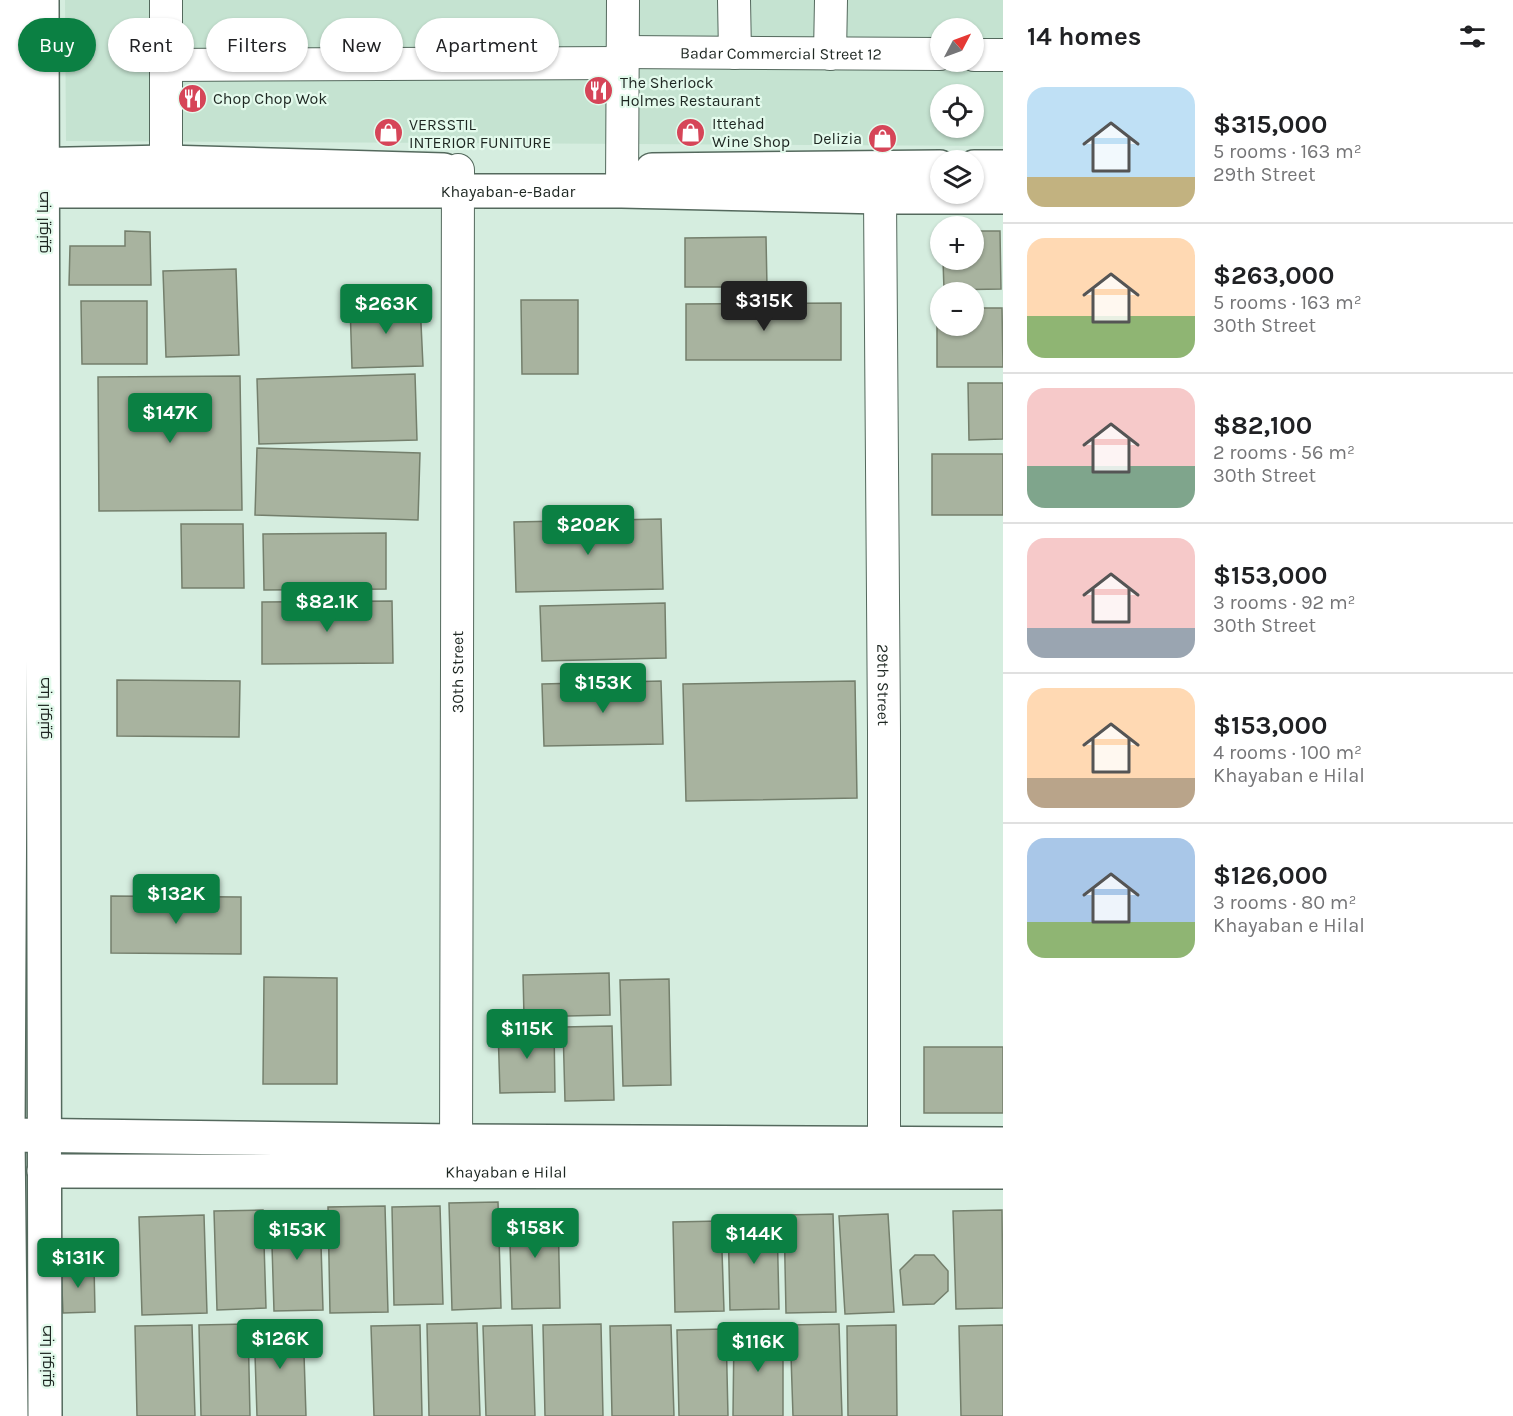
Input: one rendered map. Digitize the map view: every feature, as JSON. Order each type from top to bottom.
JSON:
[{"type":"main road","name":"صبا ایونیو","points":[[14,0],[28,178],[44,1136],[45,1416]]},
{"type":"main road","name":"صبا ایونیو","points":[[11,1416],[4,1170],[8,1135],[28,178],[42,0]]},
{"type":"main road","points":[[984,167],[1003,166]]},
{"type":"main road","name":"Khayaban-e-Badar","points":[[28,178],[622,181],[930,167]]},
{"type":"main road","name":"Khayaban-e-Badar","points":[[622,181],[880,197],[1003,197]]},
{"type":"main road","name":"Khayaban e Hilal","points":[[8,1135],[456,1156]]},
{"type":"main road","name":"Khayaban e Hilal","points":[[44,1171],[456,1156],[884,1157],[1003,1144]]},
{"type":"main road","name":"Khayaban e Hilal","points":[[884,1157],[1003,1172]]},
{"type":"street","points":[[166,0],[166,18]]},
{"type":"street","points":[[622,0],[622,181]]},
{"type":"street","points":[[734,0],[735,52]]},
{"type":"street","points":[[830,54],[831,0]]},
{"type":"street","name":"Badar Commercial Street 12","points":[[194,64],[622,57],[735,52],[930,54]]},
{"type":"street","points":[[984,55],[1003,55]]},
{"type":"street","points":[[165,72],[166,177]]},
{"type":"street","name":"30th Street","points":[[456,1156],[458,181]]},
{"type":"street","name":"29th Street","points":[[880,197],[884,1157]]},
{"type":"street","name":"Khayaban e Hilal","points":[[4,1170],[44,1171]]},
{"type":"shaded area","points":[[65,0],[1003,0],[1003,146],[66,141],[66,72],[96,72],[96,18],[65,18]]},
{"type":"building","points":[[125,231],[150,232],[151,285],[69,285],[70,246],[125,246]]},
{"type":"building","points":[[984,231],[1000,231],[1001,289],[984,289],[984,282],[944,282],[943,270],[984,270]]},
{"type":"building","points":[[766,237],[767,287],[685,287],[685,238]]},
{"type":"building","points":[[236,269],[239,355],[166,357],[163,271]]},
{"type":"building","points":[[521,300],[578,300],[578,374],[522,374]]},
{"type":"building","points":[[81,301],[147,301],[147,364],[82,364]]},
{"type":"building","points":[[420,302],[423,366],[352,368],[350,304]]},
{"type":"building","points":[[841,303],[841,360],[686,360],[686,304]]},
{"type":"building","points":[[984,308],[1002,308],[1003,367],[937,367],[937,336],[984,336]]},
{"type":"building","points":[[415,374],[417,440],[259,444],[257,379]]},
{"type":"building","points":[[240,376],[242,510],[99,511],[98,377]]},
{"type":"building","points":[[968,383],[1003,383],[1003,439],[969,440]]},
{"type":"building","points":[[257,448],[420,453],[418,520],[255,515]]},
{"type":"building","points":[[932,454],[1003,454],[1003,515],[932,515]]},
{"type":"building","points":[[661,519],[663,589],[516,592],[514,522]]},
{"type":"building","points":[[181,524],[243,524],[244,588],[182,588]]},
{"type":"building","points":[[386,533],[386,589],[264,590],[263,534]]},
{"type":"building","points":[[392,601],[393,663],[262,664],[262,602]]},
{"type":"building","points":[[665,603],[666,658],[542,661],[540,606]]},
{"type":"building","points":[[117,680],[240,681],[239,737],[117,736]]},
{"type":"building","points":[[661,681],[663,744],[544,746],[542,684]]},
{"type":"building","points":[[855,681],[857,798],[686,801],[683,684]]},
{"type":"building","points":[[111,896],[241,897],[241,954],[111,953]]},
{"type":"building","points":[[609,973],[610,1015],[524,1017],[523,975]]},
{"type":"building","points":[[264,977],[337,978],[337,1084],[263,1084]]},
{"type":"building","points":[[669,979],[671,1085],[623,1086],[620,980]]},
{"type":"building","points":[[612,1026],[614,1100],[565,1101],[563,1027]]},
{"type":"building","points":[[554,1027],[555,1092],[500,1093],[498,1028]]},
{"type":"building","points":[[924,1047],[1003,1047],[1003,1113],[924,1113]]},
{"type":"building","points":[[498,1202],[501,1308],[452,1310],[449,1203]]},
{"type":"building","points":[[385,1206],[388,1312],[330,1313],[328,1207]]},
{"type":"building","points":[[440,1206],[443,1304],[394,1305],[392,1207]]},
{"type":"building","points":[[263,1210],[266,1308],[217,1310],[214,1211]]},
{"type":"building","points":[[558,1210],[560,1308],[512,1309],[509,1211]]},
{"type":"building","points":[[1002,1210],[1003,1308],[956,1309],[953,1211]]},
{"type":"building","points":[[320,1211],[323,1310],[274,1311],[271,1213]]},
{"type":"building","points":[[833,1214],[836,1312],[786,1313],[784,1215]]},
{"type":"building","points":[[888,1214],[894,1312],[845,1314],[839,1216]]},
{"type":"building","points":[[204,1215],[207,1313],[142,1315],[139,1217]]},
{"type":"building","points":[[777,1219],[779,1309],[730,1310],[728,1220]]},
{"type":"building","points":[[721,1221],[724,1311],[675,1312],[673,1222]]},
{"type":"building","points":[[915,1255],[934,1255],[948,1271],[948,1291],[934,1304],[903,1305],[900,1270]]},
{"type":"building","points":[[94,1265],[95,1312],[63,1313],[61,1266]]},
{"type":"building","points":[[303,1323],[306,1416],[257,1416],[254,1324]]},
{"type":"building","points":[[477,1323],[480,1416],[429,1416],[427,1324]]},
{"type":"building","points":[[248,1324],[250,1416],[201,1416],[199,1325]]},
{"type":"building","points":[[601,1324],[603,1416],[545,1416],[543,1325]]},
{"type":"building","points":[[839,1324],[842,1416],[793,1416],[790,1325]]},
{"type":"building","points":[[192,1325],[195,1416],[137,1416],[135,1326]]},
{"type":"building","points":[[420,1325],[422,1416],[374,1416],[371,1326]]},
{"type":"building","points":[[532,1325],[535,1416],[486,1416],[483,1326]]},
{"type":"building","points":[[671,1325],[674,1416],[612,1416],[610,1326]]},
{"type":"building","points":[[896,1325],[897,1416],[848,1416],[847,1326]]},
{"type":"building","points":[[1003,1325],[1003,1416],[961,1416],[959,1326]]},
{"type":"building","points":[[726,1329],[728,1416],[679,1416],[677,1330]]},
{"type":"building","points":[[734,1330],[783,1331],[783,1416],[733,1416]]},
{"type":"place","name":"The Sherlock Holmes Restaurant","points":[[599,91]]},
{"type":"place","name":"Chop Chop Wok","points":[[192,98]]},
{"type":"place","name":"Ittehad Wine Shop","points":[[691,132]]},
{"type":"place","name":"VERSSTIL INTERIOR FUNITURE","points":[[388,133]]},
{"type":"place","name":"Delizia","points":[[883,138]]}]
